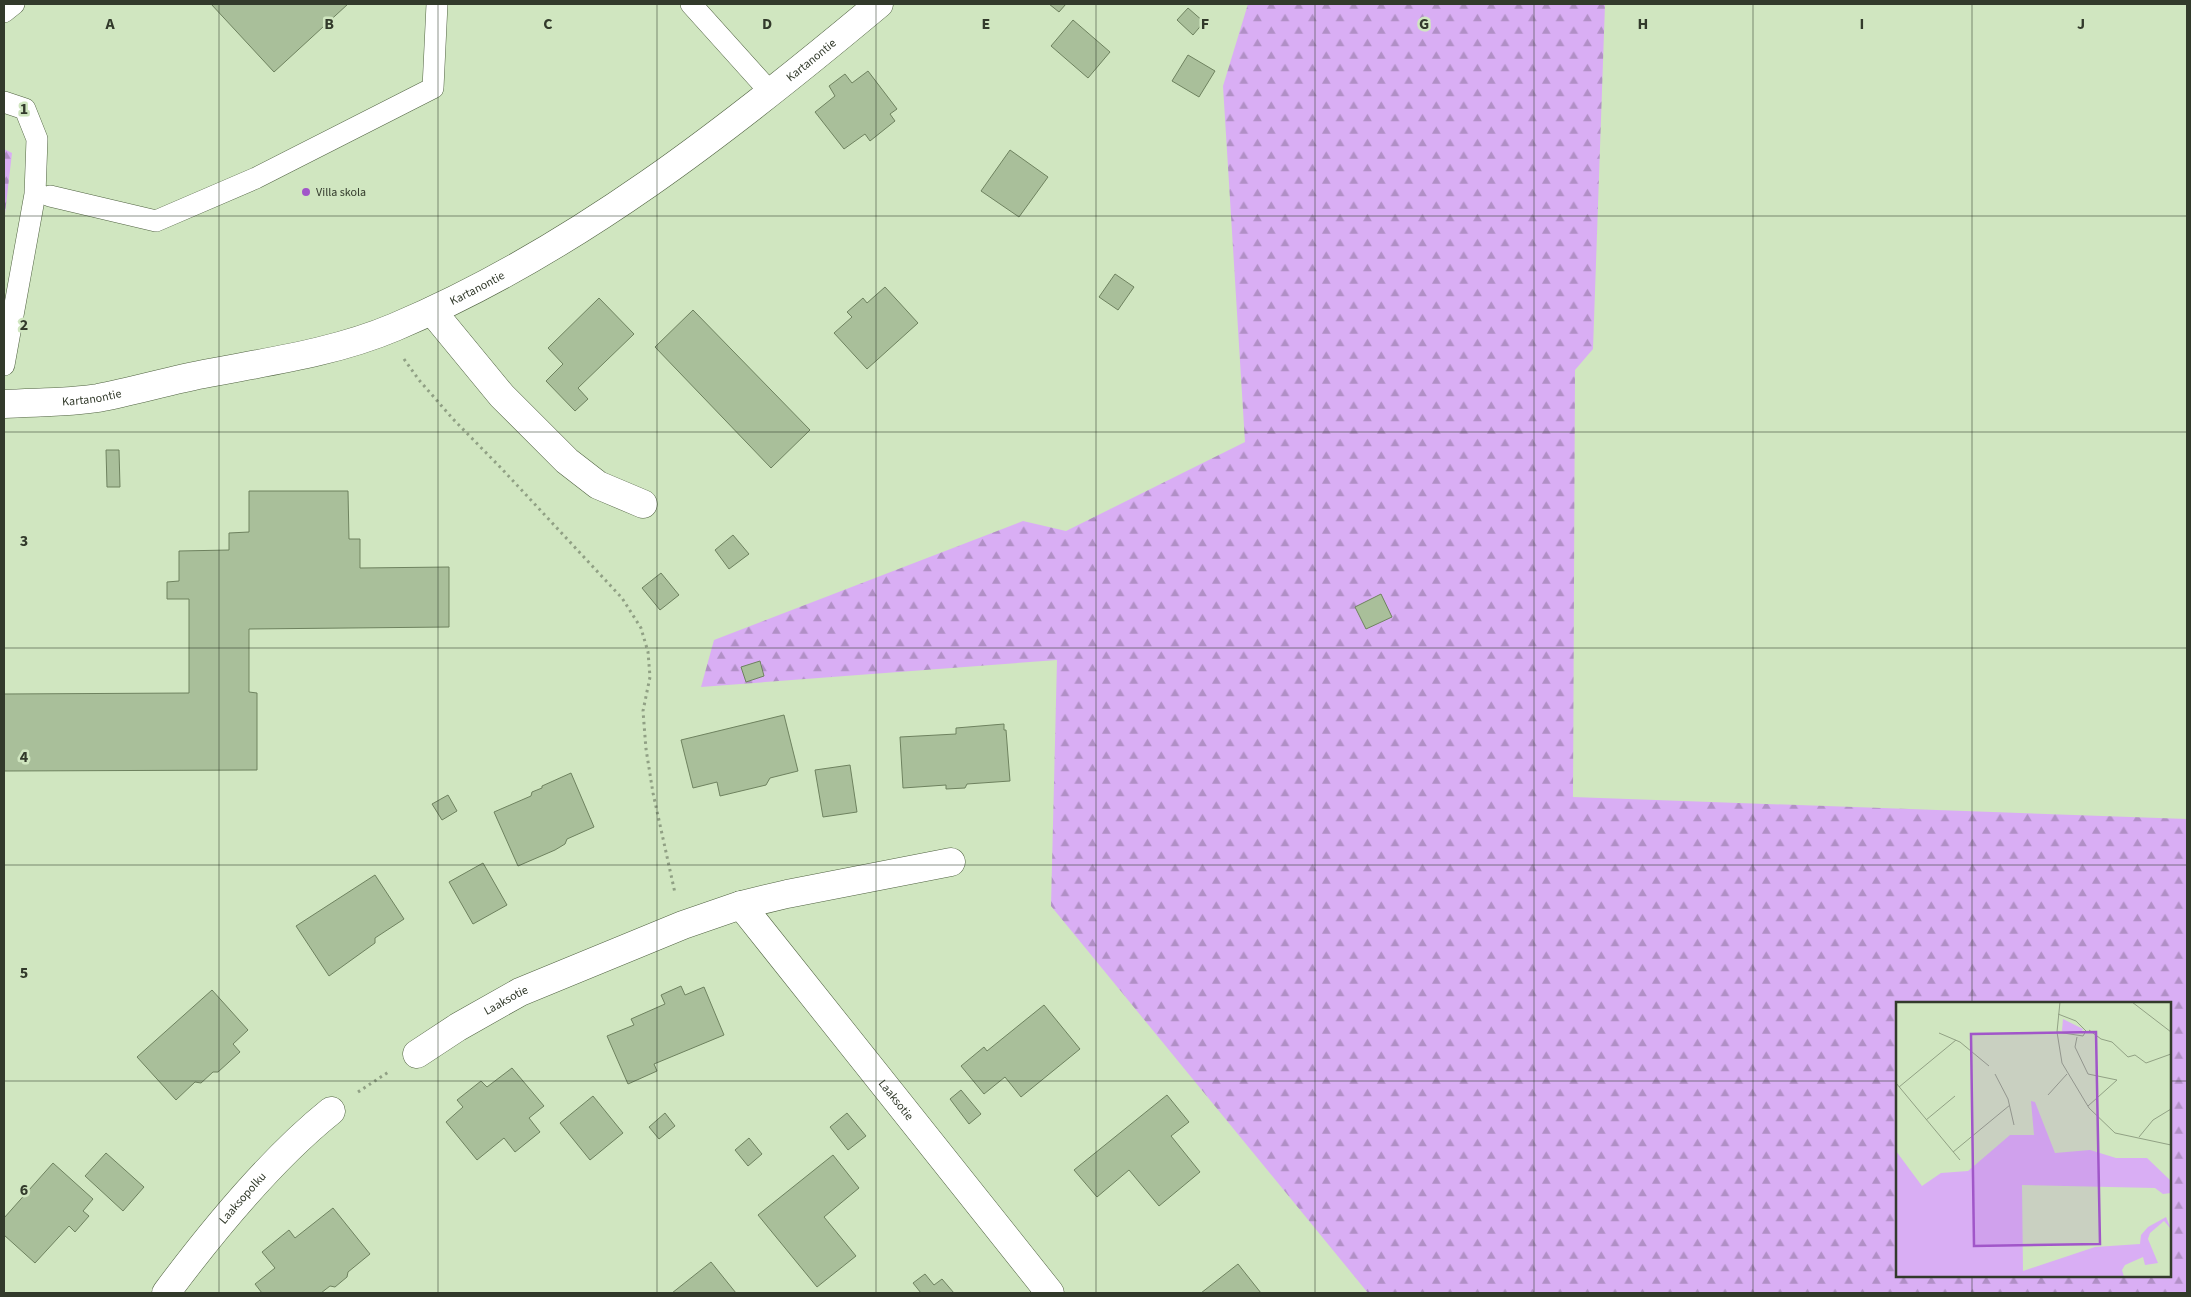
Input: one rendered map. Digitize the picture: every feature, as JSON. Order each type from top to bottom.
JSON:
[{"type":"street","name":"Kartanontie","points":[[4,404],[95,398],[207,373],[317,353],[393,328],[465,296],[614,209],[771,93],[879,4]]},
{"type":"street","points":[[432,311],[502,396],[567,461],[598,485],[643,504]]},
{"type":"street","name":"Laaksotie","points":[[417,1054],[458,1027],[520,992],[683,925],[741,905],[787,894],[951,862]]},
{"type":"street","name":"Laaksotie","points":[[741,905],[1050,1293]]},
{"type":"street","name":"Laaksopolku","points":[[166,1293],[192,1258],[264,1176],[312,1127],[331,1112]]},
{"type":"lane","points":[[4,12],[14,4]]},
{"type":"lane","points":[[50,196],[156,221],[256,178],[434,88],[437,4]]},
{"type":"lane","points":[[692,4],[771,93]]},
{"type":"lane","points":[[4,102],[25,109],[37,139],[34,194],[4,365]]},
{"type":"path","points":[[393,328],[403,358],[419,380],[453,420],[502,468],[622,598],[641,628],[648,652],[650,677],[643,711],[646,749],[653,793],[683,925]]},
{"type":"path","points":[[331,1112],[366,1086],[417,1054]]},
{"type":"green space","points":[[1248,4],[1605,4],[1593,349],[1575,370],[1573,797],[2187,819],[2187,1293],[1368,1293],[1051,906],[1057,660],[701,687],[714,640],[1023,521],[1066,531],[1245,442],[1223,86]]},
{"type":"green space","points":[[4,149],[12,153],[4,222]]},
{"type":"building","points":[[211,4],[348,4],[274,72]]},
{"type":"building","points":[[1049,4],[1066,4],[1059,12]]},
{"type":"building","points":[[1188,8],[1204,22],[1193,35],[1177,20]]},
{"type":"building","points":[[1073,20],[1110,52],[1088,78],[1051,46]]},
{"type":"building","points":[[1188,55],[1215,71],[1199,97],[1172,81]]},
{"type":"building","points":[[868,71],[897,109],[890,114],[895,121],[870,141],[865,134],[844,149],[815,112],[835,96],[829,86],[845,74],[852,83]]},
{"type":"building","points":[[1010,150],[1048,177],[1019,217],[981,191]]},
{"type":"building","points":[[1115,274],[1134,287],[1118,310],[1099,297]]},
{"type":"building","points":[[885,287],[918,323],[867,369],[834,333],[852,317],[847,312],[863,298],[867,303]]},
{"type":"building","points":[[599,298],[634,334],[578,388],[588,399],[575,411],[546,381],[563,364],[548,348]]},
{"type":"building","points":[[693,310],[810,430],[771,468],[655,347]]},
{"type":"building","points":[[106,450],[119,450],[120,487],[107,487]]},
{"type":"building","points":[[249,491],[348,491],[349,539],[360,539],[360,568],[449,567],[449,627],[249,629],[249,692],[257,693],[257,770],[4,771],[4,694],[189,693],[189,599],[167,599],[167,582],[179,581],[179,551],[229,550],[229,533],[249,532]]},
{"type":"building","points":[[733,535],[749,554],[729,569],[715,550]]},
{"type":"building","points":[[661,573],[679,595],[660,610],[642,588]]},
{"type":"building","points":[[1381,594],[1392,617],[1366,629],[1355,607]]},
{"type":"building","points":[[760,661],[764,676],[746,682],[741,667]]},
{"type":"building","points":[[784,715],[798,771],[770,778],[766,785],[720,796],[717,782],[693,788],[681,740]]},
{"type":"building","points":[[1004,724],[1010,781],[967,784],[965,788],[946,789],[946,785],[903,788],[900,737],[956,734],[956,728]]},
{"type":"building","points":[[850,765],[857,812],[823,817],[815,770]]},
{"type":"building","points":[[571,773],[594,827],[567,839],[565,844],[555,850],[518,866],[494,812],[531,796],[532,792],[542,788],[542,786]]},
{"type":"building","points":[[448,795],[457,811],[442,820],[432,804]]},
{"type":"building","points":[[483,863],[507,905],[473,924],[449,882]]},
{"type":"building","points":[[375,875],[404,919],[375,938],[375,943],[329,976],[296,926]]},
{"type":"building","points":[[681,986],[685,995],[704,987],[724,1035],[654,1064],[657,1071],[628,1084],[607,1036],[634,1025],[631,1019],[665,1004],[661,995]]},
{"type":"building","points":[[212,990],[248,1030],[233,1044],[240,1052],[218,1072],[213,1072],[201,1083],[195,1082],[176,1100],[137,1057]]},
{"type":"building","points":[[1044,1005],[1080,1049],[1021,1097],[1005,1077],[984,1094],[961,1066],[984,1047],[987,1051]]},
{"type":"building","points":[[512,1068],[544,1106],[529,1118],[540,1132],[515,1152],[504,1138],[477,1160],[446,1122],[463,1107],[457,1100],[481,1081],[487,1087]]},
{"type":"building","points":[[961,1090],[981,1114],[969,1124],[950,1099]]},
{"type":"building","points":[[1167,1095],[1189,1122],[1171,1136],[1200,1172],[1159,1206],[1129,1170],[1097,1197],[1074,1170]]},
{"type":"building","points":[[593,1096],[623,1133],[590,1160],[560,1123]]},
{"type":"building","points":[[665,1113],[675,1126],[659,1139],[649,1127]]},
{"type":"building","points":[[847,1113],[866,1136],[848,1150],[830,1127]]},
{"type":"building","points":[[749,1138],[762,1154],[748,1166],[735,1150]]},
{"type":"building","points":[[106,1153],[144,1187],[123,1211],[85,1176]]},
{"type":"building","points":[[833,1155],[859,1188],[824,1217],[856,1256],[817,1287],[758,1215]]},
{"type":"building","points":[[53,1163],[93,1199],[83,1211],[89,1216],[75,1232],[69,1226],[35,1263],[4,1235],[4,1218]]},
{"type":"building","points":[[333,1208],[370,1254],[348,1272],[347,1277],[335,1287],[330,1286],[321,1293],[262,1293],[255,1284],[275,1268],[262,1252],[289,1230],[295,1238]]},
{"type":"building","points":[[711,1262],[736,1293],[672,1293]]},
{"type":"building","points":[[1238,1264],[1261,1293],[1201,1293]]},
{"type":"building","points":[[925,1274],[934,1285],[942,1279],[954,1293],[921,1293],[913,1283]]},
{"type":"place","name":"Villa skola","points":[[306,192]]}]
